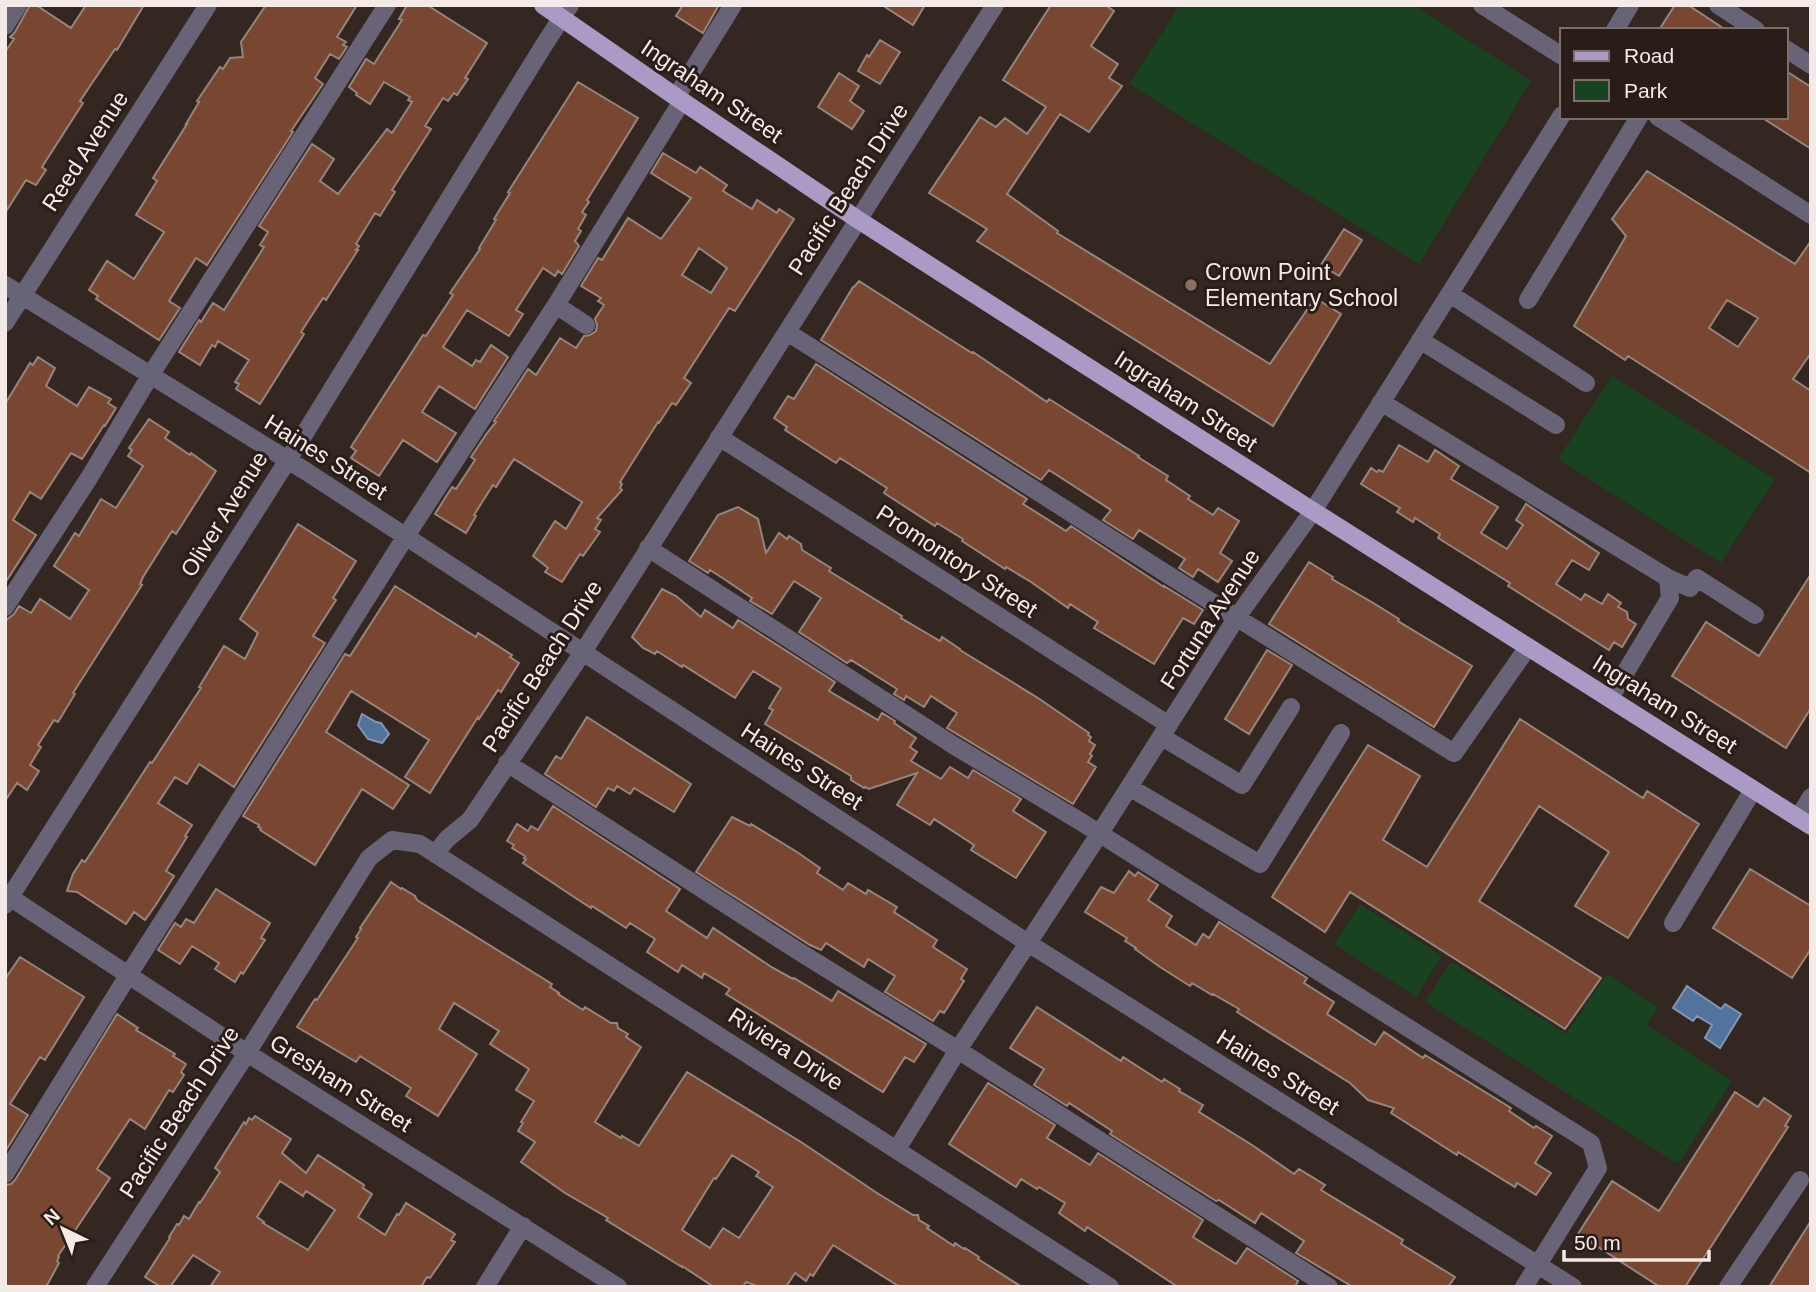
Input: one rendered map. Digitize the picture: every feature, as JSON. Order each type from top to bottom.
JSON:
[{"type":"main road","name":"Ingraham Street","points":[[543,5],[566,12],[679,99],[857,219],[1804,822]]},
{"type":"street","points":[[5,26],[18,5]]},
{"type":"street","name":"Reed Avenue","points":[[5,323],[208,5]]},
{"type":"street","points":[[5,607],[387,5]]},
{"type":"street","points":[[5,1174],[405,536],[556,305],[733,5]]},
{"type":"street","name":"Pacific Beach Drive","points":[[95,1287],[247,1053],[369,858],[392,840],[420,844],[435,854],[447,839],[470,820],[583,652],[995,5]]},
{"type":"street","points":[[1482,5],[1560,55]]},
{"type":"street","points":[[1616,28],[1630,5]]},
{"type":"street","points":[[1718,5],[1753,28]]},
{"type":"street","name":"Oliver Avenue","points":[[7,899],[287,460],[566,12]]},
{"type":"street","points":[[1788,50],[1811,65]]},
{"type":"street","name":"Fortuna Avenue","points":[[897,1149],[1237,617],[1313,511],[1560,118]]},
{"type":"street","points":[[1528,300],[1638,119]]},
{"type":"street","points":[[1661,119],[1811,215]]},
{"type":"street","name":"Haines Street","points":[[5,285],[287,460],[1028,943],[1573,1287]]},
{"type":"street","points":[[1450,294],[1586,383]]},
{"type":"street","points":[[556,305],[586,325]]},
{"type":"street","points":[[787,331],[1454,753],[1528,647]]},
{"type":"street","points":[[1420,340],[1556,425]]},
{"type":"street","points":[[1381,402],[1668,578],[1689,588],[1697,578],[1755,615]]},
{"type":"street","name":"Promontory Street","points":[[719,437],[1166,731],[1242,785],[1291,707]]},
{"type":"street","points":[[648,548],[953,746],[1100,834],[1591,1143],[1598,1168],[1524,1287]]},
{"type":"street","points":[[1610,698],[1670,598],[1668,578]]},
{"type":"street","points":[[1129,787],[1260,864],[1341,733]]},
{"type":"street","points":[[508,763],[787,944],[1329,1287]]},
{"type":"street","points":[[1673,923],[1753,790]]},
{"type":"street","points":[[1804,822],[1811,797]]},
{"type":"street","name":"Riviera Drive","points":[[435,854],[1110,1287]]},
{"type":"street","name":"Gresham Street","points":[[7,899],[618,1287]]},
{"type":"street","points":[[1728,1287],[1800,1180]]},
{"type":"street","points":[[485,1287],[523,1226]]},
{"type":"green space","points":[[1180,5],[1414,5],[1531,81],[1419,264],[1129,84]]},
{"type":"green space","points":[[1612,376],[1775,479],[1721,563],[1558,459]]},
{"type":"green space","points":[[1360,904],[1442,956],[1416,997],[1334,944]]},
{"type":"green space","points":[[1451,962],[1566,1034],[1607,974],[1658,1007],[1647,1025],[1732,1081],[1678,1164],[1425,1002]]},
{"type":"water","points":[[362,714],[381,723],[389,734],[382,743],[368,739],[358,725]]},
{"type":"water","points":[[1687,986],[1721,1009],[1725,1004],[1741,1014],[1720,1048],[1705,1038],[1712,1025],[1697,1016],[1693,1021],[1673,1008]]},
{"type":"building","points":[[30,5],[36,5],[71,28],[86,5],[144,5],[117,50],[115,49],[80,101],[83,103],[42,167],[46,170],[36,185],[26,180],[5,213],[5,52],[14,39],[10,37]]},
{"type":"building","points":[[266,5],[357,5],[337,37],[346,42],[343,45],[347,47],[339,59],[330,54],[315,78],[323,84],[207,265],[196,258],[169,301],[180,308],[159,340],[96,299],[98,296],[89,290],[107,261],[134,279],[164,232],[136,215],[157,181],[153,178],[187,124],[199,102],[197,101],[220,67],[223,69],[230,58],[243,57],[241,42]]},
{"type":"building","points":[[407,5],[427,5],[487,43],[457,95],[454,93],[448,101],[443,98],[425,126],[431,129],[392,190],[395,192],[380,216],[375,213],[356,244],[359,246],[358,250],[326,300],[323,298],[301,332],[304,334],[260,404],[236,389],[239,384],[235,382],[249,360],[218,341],[215,347],[212,345],[200,365],[179,352],[213,303],[224,310],[264,247],[260,245],[268,232],[259,226],[312,144],[334,159],[320,181],[338,194],[387,129],[392,133],[412,102],[408,100],[410,97],[384,82],[370,104],[349,87],[366,59],[374,64],[402,20],[399,19]]},
{"type":"building","points":[[683,5],[719,5],[703,33],[676,16]]},
{"type":"building","points":[[882,5],[925,5],[913,25]]},
{"type":"building","points":[[1051,5],[1105,5],[1114,11],[1091,46],[1118,64],[1109,78],[1122,86],[1089,132],[1060,114],[1007,194],[1058,231],[1057,233],[1270,364],[1315,298],[1341,314],[1273,426],[977,241],[987,229],[929,193],[980,117],[996,127],[1005,118],[1027,134],[1046,107],[1003,80]]},
{"type":"building","points":[[1675,5],[1688,5],[1723,28],[1660,28]]},
{"type":"building","points":[[880,40],[900,52],[880,84],[858,71]]},
{"type":"building","points":[[1788,72],[1811,87],[1811,149],[1764,119],[1788,119]]},
{"type":"building","points":[[839,73],[859,86],[850,101],[864,111],[852,129],[818,107]]},
{"type":"building","points":[[578,82],[638,118],[587,200],[589,202],[582,212],[586,215],[575,241],[579,246],[562,274],[558,271],[555,276],[543,268],[516,310],[523,314],[509,336],[467,310],[443,347],[472,366],[476,360],[480,362],[491,345],[508,357],[475,409],[439,386],[422,412],[456,433],[437,462],[403,440],[379,476],[351,458],[356,451],[351,447],[423,335],[426,336],[453,295],[450,293],[480,249],[510,193],[508,192]]},
{"type":"building","points":[[663,153],[696,173],[700,167],[727,185],[723,191],[752,209],[757,200],[777,213],[779,209],[794,219],[735,311],[729,308],[684,378],[691,383],[676,405],[672,403],[658,422],[620,482],[622,490],[597,518],[601,520],[595,529],[600,532],[583,556],[580,554],[562,582],[545,572],[548,568],[533,556],[555,521],[566,529],[582,502],[514,459],[496,487],[493,485],[466,533],[435,514],[452,487],[456,489],[475,460],[471,457],[528,369],[536,375],[560,338],[576,348],[584,336],[596,331],[595,319],[604,305],[598,301],[601,298],[581,286],[598,258],[602,260],[628,218],[661,239],[691,198],[651,173]],"holes":[[[699,248],[727,268],[711,293],[682,275]]]},
{"type":"building","points":[[1647,171],[1795,264],[1811,241],[1811,353],[1793,379],[1811,391],[1811,473],[1628,356],[1625,360],[1574,326],[1626,236],[1612,219]],"holes":[[[1727,300],[1758,318],[1738,347],[1709,328]]]},
{"type":"building","points":[[1344,229],[1362,240],[1339,276],[1321,265]]},
{"type":"building","points":[[859,281],[1047,402],[1049,399],[1139,456],[1168,476],[1166,480],[1190,496],[1188,499],[1213,515],[1218,508],[1239,521],[1220,553],[1232,561],[1218,582],[1198,569],[1193,577],[1179,568],[1185,559],[1139,530],[1133,539],[1103,520],[1111,510],[1049,470],[1041,480],[821,340]]},
{"type":"building","points":[[38,357],[55,368],[46,386],[77,406],[89,387],[111,399],[108,403],[116,408],[82,459],[71,453],[41,499],[30,492],[13,520],[36,535],[5,583],[5,404],[30,363],[33,365]]},
{"type":"building","points":[[816,364],[1027,499],[1023,504],[1066,531],[1071,526],[1203,610],[1194,624],[1183,618],[1154,664],[1094,628],[1098,622],[1070,604],[1068,608],[1031,582],[1006,567],[1005,569],[962,541],[963,539],[937,523],[935,526],[884,493],[887,488],[840,458],[836,463],[785,430],[787,427],[774,418],[788,396],[794,399]]},
{"type":"building","points":[[149,419],[169,432],[165,438],[216,471],[176,534],[172,531],[143,577],[140,584],[142,585],[73,693],[75,694],[58,722],[54,720],[38,745],[41,747],[30,765],[39,771],[27,790],[17,783],[5,801],[5,621],[19,606],[31,613],[40,599],[70,619],[89,590],[54,566],[75,533],[79,536],[101,499],[116,508],[143,466],[128,456],[132,450],[129,448]]},
{"type":"building","points":[[1399,445],[1428,462],[1435,450],[1459,466],[1451,479],[1498,507],[1481,533],[1507,549],[1523,525],[1516,520],[1526,504],[1599,553],[1589,570],[1572,560],[1556,584],[1581,600],[1585,594],[1602,604],[1608,594],[1621,603],[1618,607],[1627,612],[1628,619],[1636,624],[1622,647],[1614,642],[1609,650],[1438,538],[1440,534],[1415,518],[1413,522],[1397,512],[1400,508],[1361,484],[1371,468],[1383,472]]},
{"type":"building","points":[[738,507],[758,519],[766,553],[779,533],[787,539],[789,536],[801,544],[802,550],[831,568],[829,571],[940,641],[942,637],[1089,733],[1089,741],[1095,745],[1088,762],[1096,767],[1073,804],[947,728],[957,713],[931,696],[924,707],[906,696],[904,700],[894,694],[897,689],[851,660],[847,663],[799,632],[821,598],[794,581],[772,614],[750,601],[752,598],[710,570],[708,573],[689,561],[718,515]]},
{"type":"building","points":[[298,524],[356,561],[313,636],[325,643],[234,787],[199,764],[187,784],[175,777],[158,803],[192,825],[166,871],[174,876],[155,906],[145,920],[134,912],[126,924],[77,892],[67,891],[73,874],[82,860],[85,862],[150,762],[152,763],[201,688],[199,687],[224,646],[245,659],[258,633],[240,619]]},
{"type":"building","points":[[1309,562],[1472,666],[1434,727],[1269,624]]},
{"type":"building","points":[[1811,574],[1811,708],[1786,748],[1672,676],[1706,622],[1759,656]]},
{"type":"building","points":[[395,586],[476,637],[478,633],[512,655],[510,657],[519,663],[501,692],[498,690],[479,719],[478,717],[430,793],[405,777],[429,740],[351,691],[326,732],[409,785],[393,809],[362,789],[315,865],[243,816],[345,654],[350,656]]},
{"type":"building","points":[[662,589],[676,596],[701,617],[705,610],[733,628],[738,620],[835,682],[829,691],[878,720],[882,713],[895,721],[894,723],[916,738],[910,747],[917,752],[911,761],[941,779],[950,767],[968,778],[973,770],[1021,799],[1013,811],[1046,832],[1016,878],[971,850],[974,845],[934,819],[930,825],[897,805],[917,773],[869,789],[864,788],[851,780],[851,776],[765,724],[773,710],[769,708],[781,688],[753,671],[735,698],[683,665],[682,667],[657,651],[655,654],[643,648],[632,637]]},
{"type":"building","points":[[1267,650],[1292,665],[1249,734],[1225,719]]},
{"type":"building","points":[[587,717],[691,784],[674,812],[634,788],[630,794],[617,786],[614,791],[608,788],[596,807],[545,774],[556,756],[561,759]]},
{"type":"building","points":[[1520,719],[1643,798],[1647,791],[1699,824],[1628,938],[1575,906],[1609,852],[1539,806],[1479,901],[1601,978],[1565,1029],[1350,892],[1325,932],[1272,897],[1368,745],[1420,776],[1383,840],[1427,867]]},
{"type":"building","points":[[553,806],[680,889],[666,911],[707,938],[713,928],[773,968],[832,1001],[838,991],[926,1044],[914,1062],[905,1057],[883,1092],[726,994],[730,989],[704,973],[702,978],[682,965],[678,972],[647,952],[655,939],[630,923],[626,928],[574,897],[523,863],[525,856],[512,848],[514,845],[507,841],[517,824],[528,831],[531,826],[538,830]]},
{"type":"building","points":[[732,817],[750,826],[751,824],[797,852],[820,868],[817,873],[843,890],[848,883],[866,894],[868,890],[897,907],[894,912],[937,940],[933,947],[967,969],[961,979],[964,981],[944,1013],[940,1011],[933,1021],[885,992],[895,976],[868,959],[864,967],[826,943],[821,950],[810,945],[696,872]]},
{"type":"building","points":[[1750,869],[1811,906],[1811,949],[1792,978],[1713,928]]},
{"type":"building","points":[[1129,871],[1135,876],[1138,872],[1158,885],[1148,900],[1172,916],[1166,926],[1196,945],[1203,934],[1209,938],[1219,922],[1307,978],[1304,983],[1334,1002],[1327,1014],[1375,1045],[1384,1032],[1423,1058],[1425,1055],[1511,1108],[1509,1111],[1534,1128],[1536,1126],[1552,1136],[1535,1163],[1551,1173],[1536,1195],[1517,1183],[1515,1187],[1458,1152],[1457,1155],[1391,1113],[1394,1108],[1368,1100],[1350,1083],[1237,1012],[1239,1009],[1192,983],[1190,986],[1135,949],[1125,941],[1127,938],[1085,912],[1101,887],[1114,893]]},
{"type":"building","points":[[391,882],[552,984],[550,987],[558,994],[583,1010],[585,1007],[611,1023],[617,1023],[618,1028],[628,1034],[626,1037],[641,1047],[595,1122],[621,1138],[622,1136],[639,1146],[687,1072],[801,1142],[877,1193],[913,1215],[918,1215],[919,1220],[929,1226],[927,1228],[954,1246],[955,1243],[965,1248],[1022,1287],[900,1287],[833,1245],[813,1276],[810,1274],[806,1281],[795,1273],[786,1287],[760,1287],[746,1282],[743,1287],[714,1287],[606,1220],[608,1218],[565,1193],[521,1162],[535,1142],[518,1131],[534,1101],[516,1090],[529,1069],[490,1044],[499,1031],[454,1003],[439,1029],[477,1054],[438,1116],[406,1096],[411,1088],[360,1056],[356,1062],[297,1027],[358,938],[356,937]],"holes":[[[732,1155],[759,1172],[756,1176],[773,1187],[739,1238],[723,1228],[710,1248],[682,1230],[714,1178],[716,1179]]]},
{"type":"building","points":[[216,889],[270,923],[261,938],[265,940],[235,982],[215,969],[219,963],[192,946],[180,964],[158,950],[175,923],[181,927],[186,919],[194,923]]},
{"type":"building","points":[[20,957],[84,997],[45,1060],[40,1057],[10,1104],[28,1115],[5,1152],[5,979]]},
{"type":"building","points":[[1037,1007],[1121,1061],[1123,1057],[1162,1082],[1164,1079],[1180,1089],[1179,1091],[1203,1105],[1199,1112],[1294,1174],[1299,1169],[1325,1185],[1321,1190],[1403,1240],[1401,1244],[1455,1277],[1448,1287],[1353,1287],[1296,1253],[1304,1241],[1261,1213],[1255,1223],[1110,1134],[1112,1131],[1069,1103],[1067,1106],[1034,1085],[1044,1069],[1010,1048]]},
{"type":"building","points":[[117,1014],[186,1064],[181,1072],[184,1075],[173,1092],[169,1090],[145,1129],[130,1119],[97,1169],[110,1178],[58,1256],[59,1263],[46,1287],[5,1287],[5,1185],[15,1180]]},
{"type":"building","points":[[988,1083],[1055,1125],[1047,1138],[1090,1165],[1098,1153],[1203,1220],[1193,1237],[1236,1264],[1247,1248],[1298,1281],[1295,1287],[1178,1287],[1087,1227],[1085,1231],[1059,1213],[1065,1203],[1021,1179],[1016,1187],[949,1144]]},
{"type":"building","points":[[1735,1092],[1758,1107],[1764,1098],[1791,1116],[1785,1126],[1788,1127],[1685,1287],[1660,1287],[1578,1234],[1612,1181],[1659,1211]]},
{"type":"building","points":[[255,1116],[291,1139],[282,1153],[306,1173],[318,1155],[364,1185],[363,1188],[372,1194],[358,1217],[385,1235],[406,1203],[455,1234],[451,1240],[455,1242],[430,1278],[427,1277],[421,1287],[210,1287],[220,1272],[193,1255],[170,1287],[161,1287],[145,1277],[177,1224],[179,1225],[184,1216],[189,1219],[220,1172],[215,1168],[244,1122],[246,1124],[249,1118],[252,1120]],"holes":[[[280,1181],[303,1196],[306,1191],[335,1210],[308,1250],[257,1217]]]},
{"type":"building","points":[[1811,1221],[1811,1287],[1769,1287]]},
{"type":"place","name":"Crown Point Elementary School","points":[[1191,285]]}]
